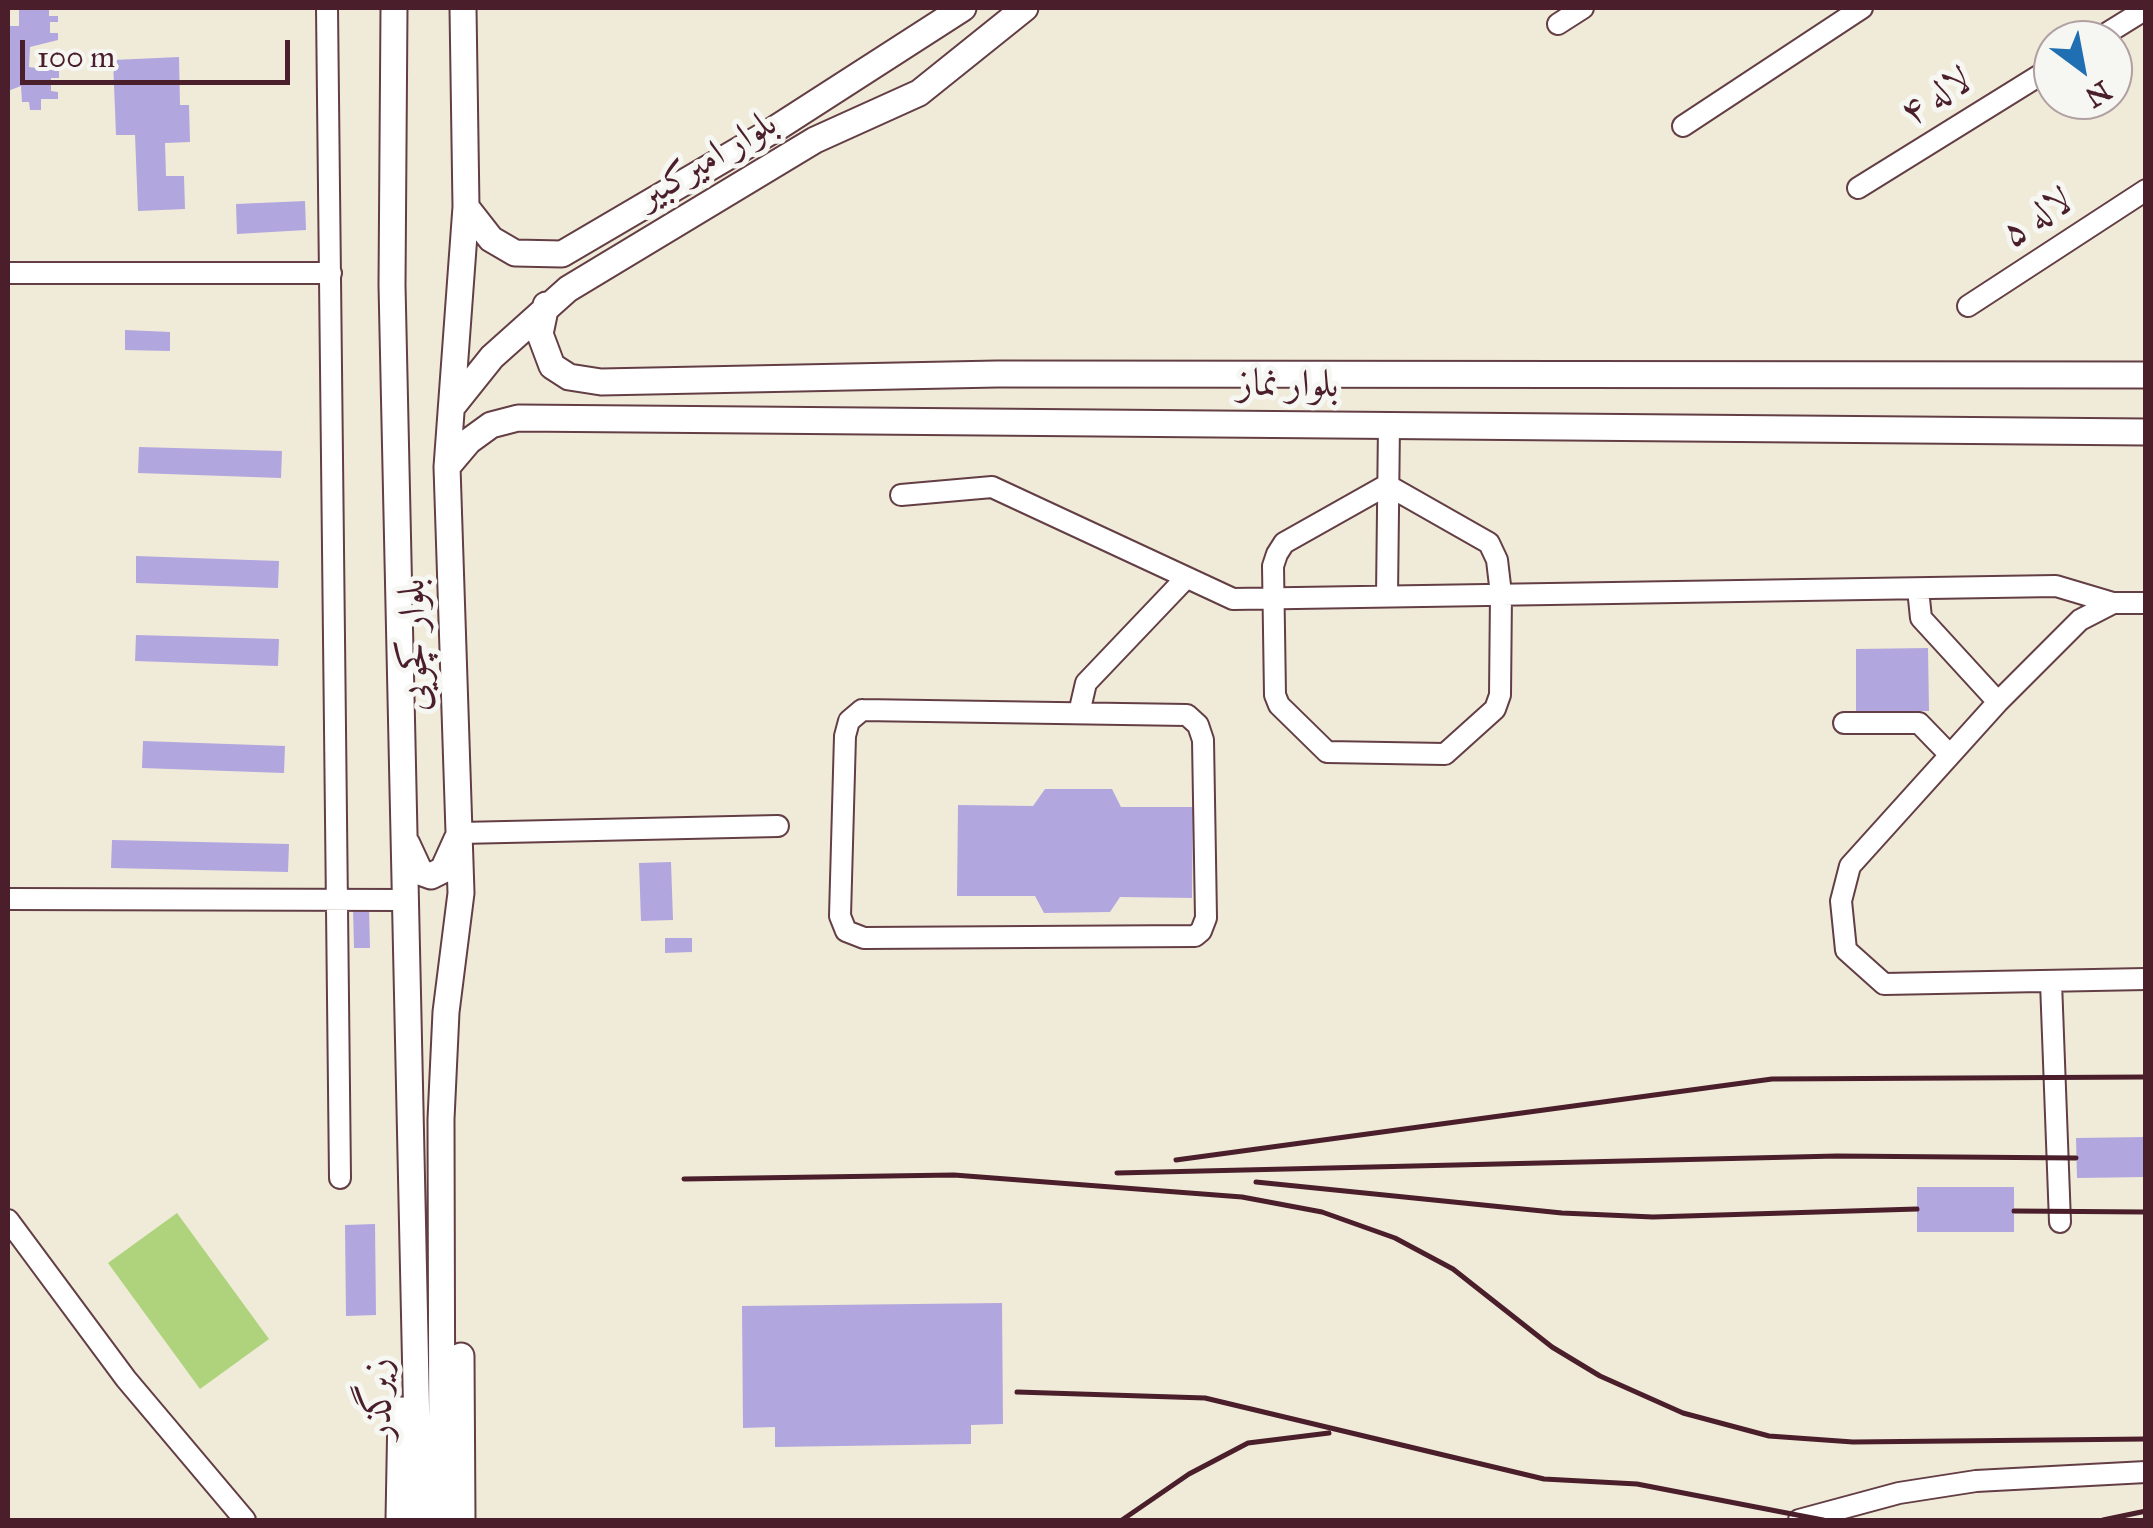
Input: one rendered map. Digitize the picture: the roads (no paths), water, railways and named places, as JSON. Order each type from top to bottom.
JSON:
[{"type":"main road","name":"بلوار کچویی","points":[[394,8],[392,286],[416,1276]]},
{"type":"main road","name":"بلوار کچویی","points":[[445,1279],[442,1119],[446,1012],[462,892],[447,467],[466,207],[463,8]]},
{"type":"main road","name":"بلوار امیرکبیر","points":[[466,207],[491,239],[515,253],[562,254],[862,75],[963,8]]},
{"type":"main road","name":"بلوار امیرکبیر","points":[[452,408],[492,358],[546,305],[815,140],[888,108],[942,78],[1026,8]]},
{"type":"main road","points":[[862,75],[885,68],[904,74],[904,86],[888,108]]},
{"type":"main road","name":"بلوار نماز","points":[[546,305],[540,334],[552,366],[570,378],[601,382],[1048,374],[2146,376]]},
{"type":"main road","points":[[1047,421],[1058,411],[1062,398],[1058,384],[1048,374]]},
{"type":"main road","points":[[1095,374],[1081,398],[1084,408],[1102,421]]},
{"type":"main road","name":"بلوار نماز","points":[[447,467],[491,425],[518,418],[2146,432]]},
{"type":"main road","points":[[405,839],[420,872],[431,876],[443,870],[460,833]]},
{"type":"main road","points":[[399,1520],[403,1326],[416,1276]]},
{"type":"main road","name":"زیرگذر","points":[[416,1276],[419,1520]]},
{"type":"main road","points":[[445,1279],[460,1334],[462,1520]]},
{"type":"main road","name":"زیرگذر","points":[[442,1520],[445,1279]]},
{"type":"street","points":[[327,8],[340,1178]]},
{"type":"street","points":[[1558,24],[1584,8]]},
{"type":"street","points":[[1683,126],[1862,8]]},
{"type":"street","name":"لاله ۴","points":[[1858,188],[2033,79]]},
{"type":"street","name":"لاله ۵","points":[[1968,306],[2146,190]]},
{"type":"street","points":[[8,273],[330,273]]},
{"type":"street","points":[[1387,596],[1389,424]]},
{"type":"street","points":[[1386,485],[1489,543],[1502,594],[1500,694],[1495,708],[1445,754],[1327,752],[1279,706],[1273,566],[1284,543],[1386,485]]},
{"type":"street","points":[[901,495],[992,487],[1233,598],[2056,586],[2114,603],[2146,603]]},
{"type":"street","points":[[1079,713],[1086,683],[1186,578]]},
{"type":"street","points":[[1918,589],[1921,618],[1998,702]]},
{"type":"street","points":[[2114,603],[2080,620],[1998,702],[1850,866],[1842,901],[1846,950],[1884,984],[2146,980]]},
{"type":"street","points":[[862,710],[1079,713],[1187,715],[1198,725],[1204,740],[1206,918],[1195,936],[864,938],[846,931],[840,916],[849,721],[862,710]]},
{"type":"street","points":[[1844,723],[1919,723],[1950,755]]},
{"type":"street","points":[[460,833],[778,826]]},
{"type":"street","points":[[8,899],[404,900]]},
{"type":"street","points":[[2051,982],[2060,1222]]},
{"type":"street","points":[[8,1220],[126,1379],[244,1520]]},
{"type":"street","points":[[1799,1520],[1900,1493],[1976,1481],[2146,1472]]},
{"type":"railway","points":[[1176,1160],[1772,1079],[2146,1077]]},
{"type":"railway","points":[[1117,1173],[1837,1156],[2076,1158]]},
{"type":"railway","points":[[684,1179],[954,1175],[1242,1197],[1322,1212],[1395,1238],[1453,1269],[1552,1347],[1600,1376],[1683,1413],[1769,1436],[1853,1442],[2146,1439]]},
{"type":"railway","points":[[1256,1182],[1562,1213],[1653,1217],[1917,1209]]},
{"type":"railway","points":[[2014,1211],[2146,1212]]},
{"type":"railway","points":[[1017,1392],[1205,1398],[1544,1479],[1637,1484],[1823,1520]]},
{"type":"railway","points":[[1122,1520],[1189,1474],[1248,1443],[1329,1433]]},
{"type":"railway","points":[[2103,1520],[2146,1511]]}]
